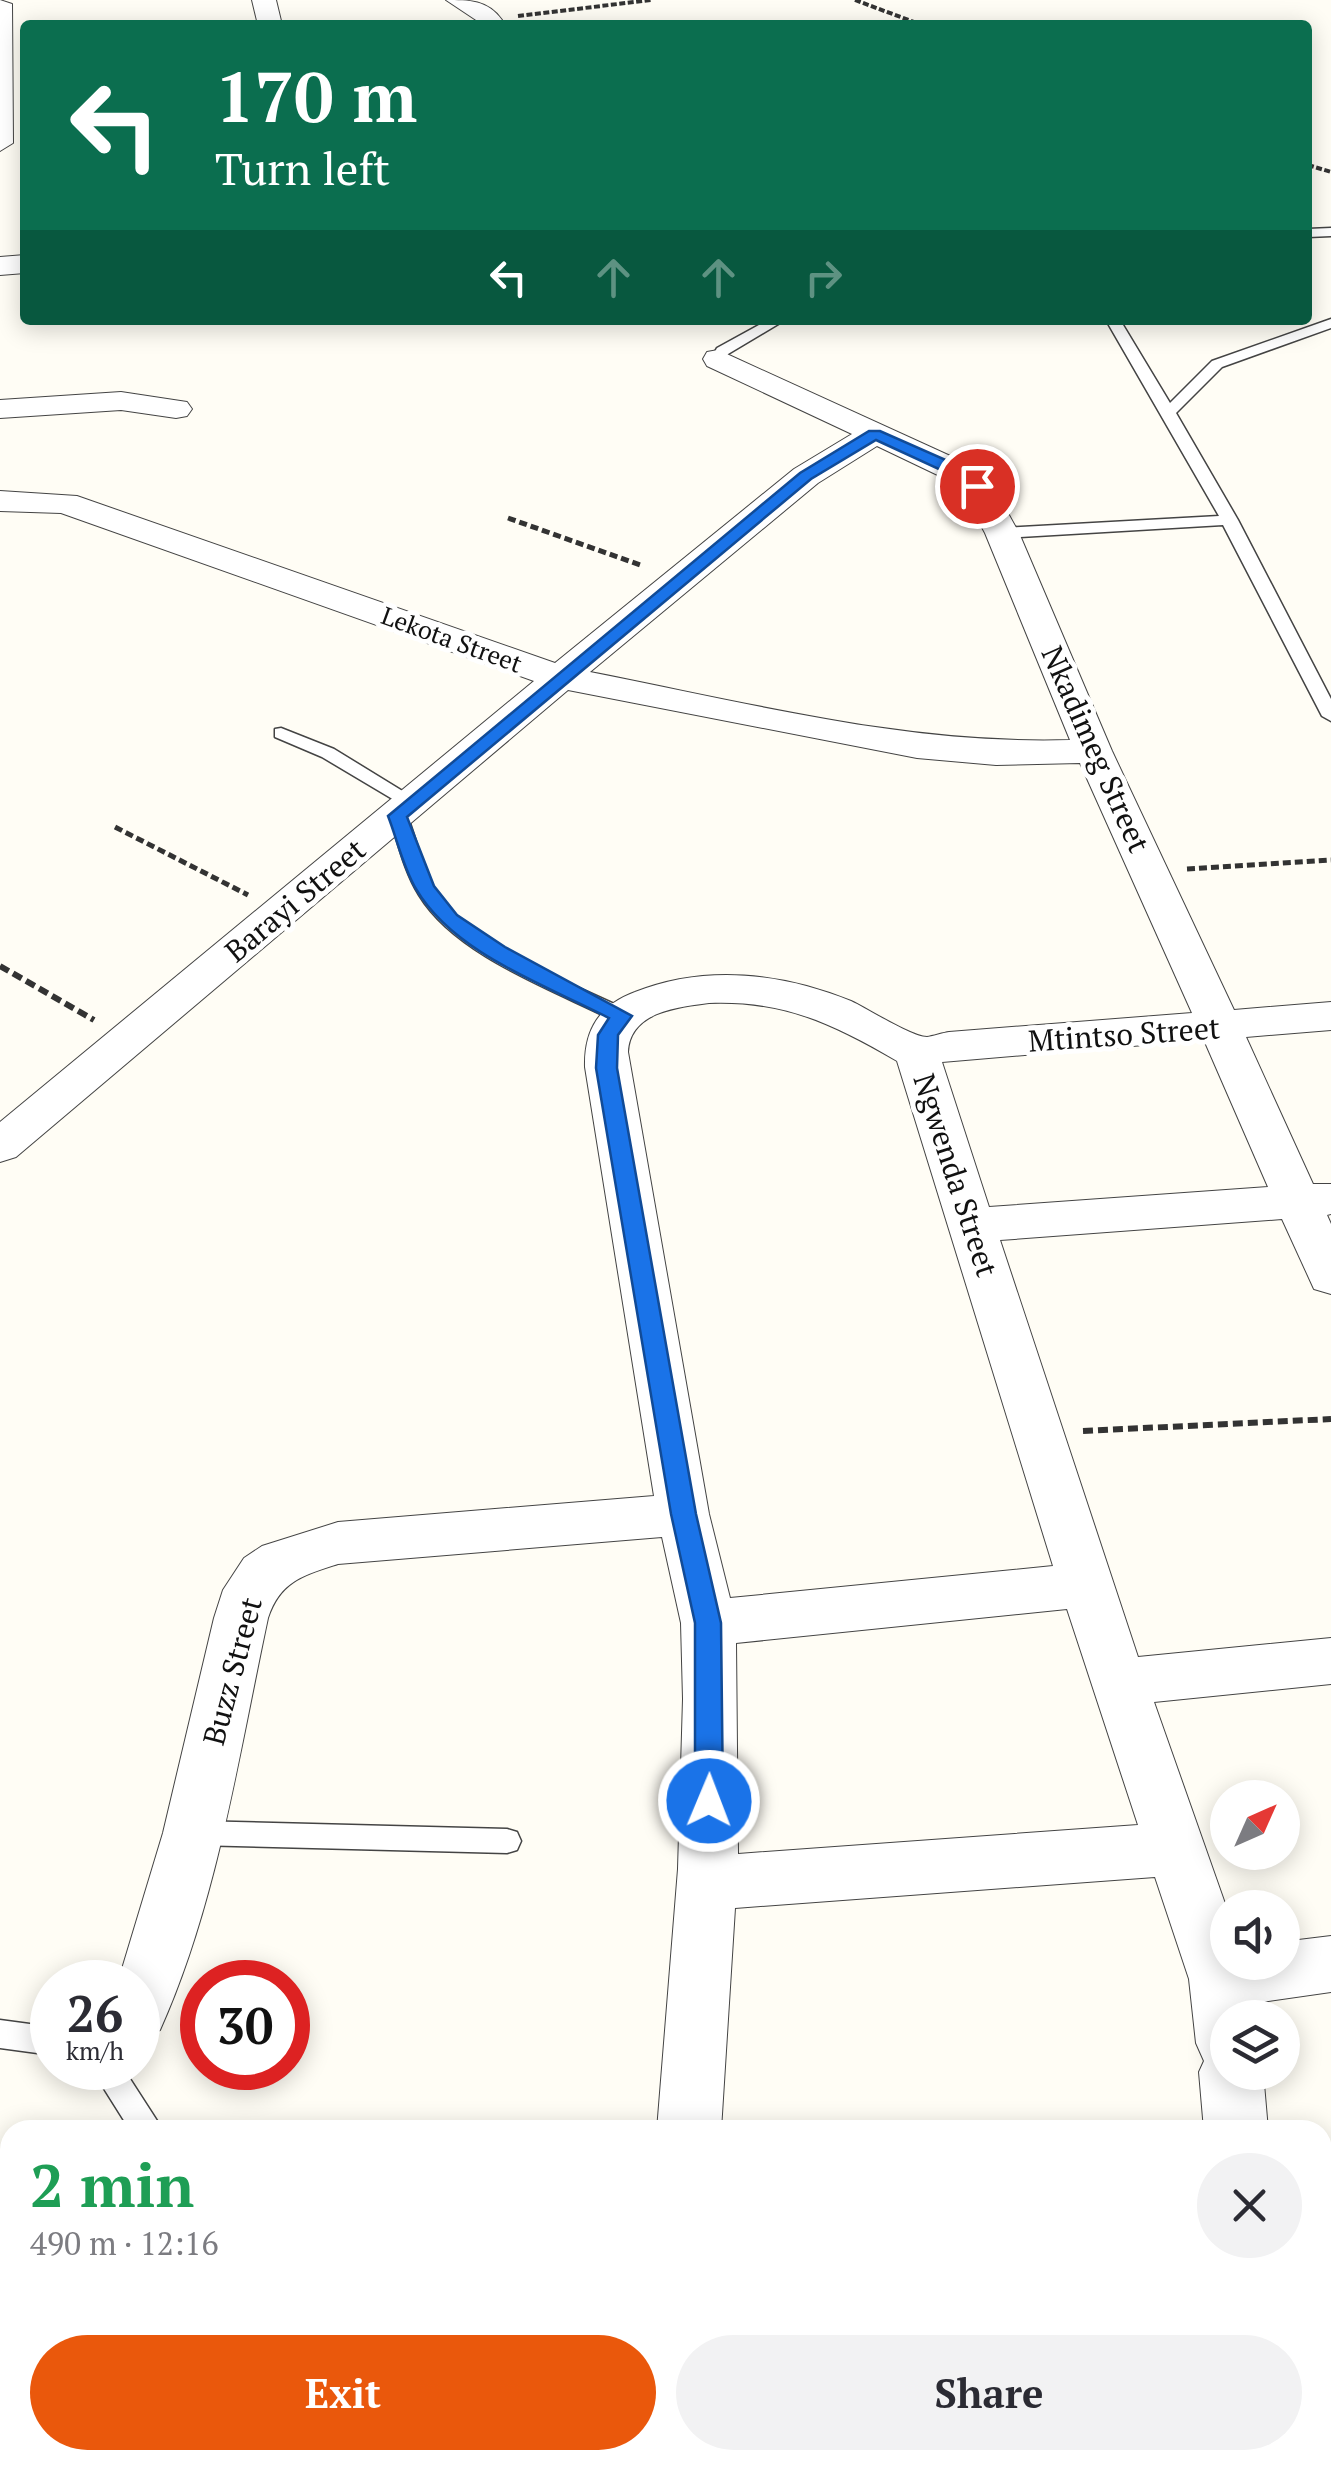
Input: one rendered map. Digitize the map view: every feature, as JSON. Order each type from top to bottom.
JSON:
[{"type":"street","points":[[458,0],[484,20]]},
{"type":"street","points":[[0,4],[4,160]]},
{"type":"street","name":"Nkadimeg Street","points":[[718,358],[969,478],[977,486],[1002,532],[1094,752],[1222,1027],[1315,1200],[1331,1277]]},
{"type":"street","points":[[0,409],[122,401],[176,408]]},
{"type":"street","name":"Barayi Street","points":[[0,1146],[679,579],[806,476],[875,434]]},
{"type":"street","name":"Lekota Street","points":[[0,500],[65,503],[562,678],[840,734],[960,753],[1094,752]]},
{"type":"street","name":"Ngwenda Street","points":[[622,1016],[678,993],[728,988],[772,991],[863,1022],[917,1052],[1086,1585],[1210,1949]]},
{"type":"street","points":[[622,1016],[608,1035],[607,1068],[683,1514],[708,1623],[711,1699],[707,1883],[690,2120]]},
{"type":"street","name":"Mtintso Street","points":[[917,1052],[949,1046],[1331,1016]]},
{"type":"street","points":[[972,1225],[1315,1200]]},
{"type":"street","name":"Buzz Street","points":[[156,1960],[192,1833],[241,1618],[250,1590],[263,1573],[281,1561],[338,1543],[683,1514]]},
{"type":"street","points":[[708,1623],[1086,1585]]},
{"type":"street","points":[[1118,1682],[1331,1660]]},
{"type":"street","points":[[707,1883],[1176,1849]]},
{"type":"street","points":[[1300,1968],[1331,1964]]},
{"type":"street","points":[[1233,2090],[1235,2120]]},
{"type":"lane","points":[[1169,412],[1217,364],[1331,323]]},
{"type":"lane","points":[[718,358],[722,351],[769,325]]},
{"type":"lane","points":[[1116,325],[1230,520],[1331,716]]},
{"type":"lane","points":[[1002,532],[1230,520]]},
{"type":"lane","points":[[281,733],[328,753],[405,809],[425,887],[450,919],[498,952],[622,1016]]},
{"type":"lane","points":[[192,1833],[507,1841]]},
{"type":"lane","points":[[0,2034],[30,2038]]},
{"type":"lane","points":[[121,2090],[141,2120]]},
{"type":"path","points":[[509,20],[650,0]]},
{"type":"path","points":[[855,0],[909,20]]},
{"type":"path","points":[[508,518],[679,579]]},
{"type":"path","points":[[115,827],[281,912]]},
{"type":"path","points":[[1151,871],[1331,860]]},
{"type":"path","points":[[0,966],[127,1039]]},
{"type":"path","points":[[1037,1434],[1331,1419]]},
{"type":"route","points":[[709,1801],[708,1623],[683,1514],[607,1068],[608,1035],[622,1016],[498,952],[450,919],[425,887],[398,816],[806,476],[875,434],[958,472],[977,486]]}]
